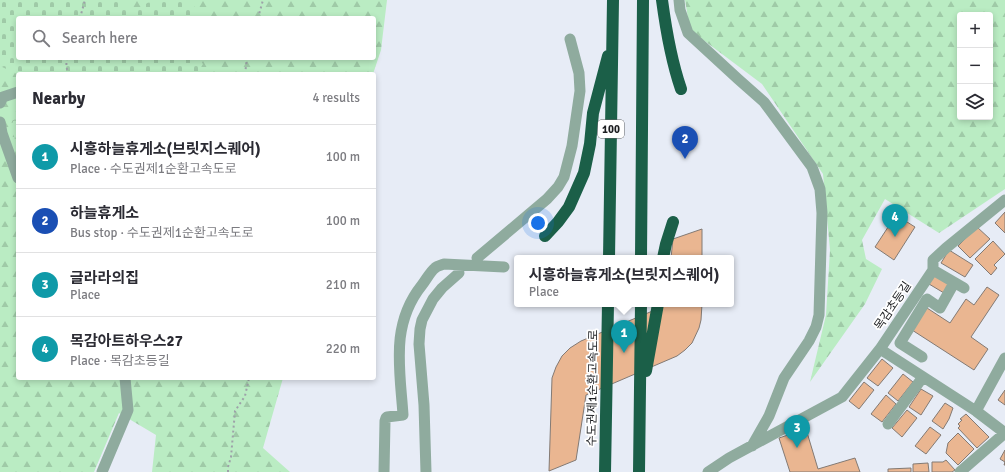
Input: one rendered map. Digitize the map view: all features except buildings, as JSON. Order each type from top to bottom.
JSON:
[{"type":"highway","name":"100","points":[[609,255],[613,0]]},
{"type":"highway","name":"100","points":[[641,255],[643,0]]},
{"type":"highway","points":[[662,0],[666,31],[675,73],[681,89]]},
{"type":"highway","points":[[545,236],[569,207],[584,173],[590,144],[593,113],[613,36]]},
{"type":"highway","points":[[664,255],[673,222]]},
{"type":"highway","name":"수도권제1순환고속도로","points":[[605,472],[608,307]]},
{"type":"highway","points":[[639,472],[641,307]]},
{"type":"highway","points":[[640,406],[657,307]]},
{"type":"street","points":[[679,0],[680,10],[688,33],[764,102],[812,167],[820,189],[822,213],[819,315],[816,327],[784,378],[769,416],[752,446]]},
{"type":"street","points":[[477,258],[547,199],[558,187],[564,177],[572,146],[580,91],[579,73],[570,39]]},
{"type":"street","points":[[0,103],[3,97],[16,93]]},
{"type":"street","points":[[0,122],[2,133],[16,172]]},
{"type":"street","name":"목감초등길","points":[[1005,200],[946,248],[934,260],[933,270],[880,349],[976,411],[1005,433]]},
{"type":"street","points":[[384,472],[386,418],[403,416],[399,352],[401,330],[405,315],[415,294],[435,268],[444,264],[504,266]]},
{"type":"street","points":[[922,357],[900,343],[927,299],[940,308],[959,286],[933,270]]},
{"type":"street","points":[[426,472],[424,405],[419,344],[420,329],[422,320],[433,299],[442,288],[459,273]]},
{"type":"street","points":[[708,472],[729,458],[842,397],[880,349]]},
{"type":"street","points":[[976,411],[1005,358]]},
{"type":"street","points":[[888,424],[923,377]]},
{"type":"street","points":[[102,472],[128,410],[126,380]]},
{"type":"street","points":[[960,472],[1005,433]]},
{"type":"path","points":[[81,16],[85,0]]},
{"type":"path","points":[[259,16],[263,0]]},
{"type":"path","points":[[67,60],[66,69],[68,72]]},
{"type":"path","points":[[245,72],[247,60]]},
{"type":"path","points":[[228,472],[231,457],[235,411],[245,396],[249,380]]},
{"type":"green space","points":[[0,0],[387,0],[381,50],[374,72],[16,72],[16,380],[282,380],[263,448],[290,472],[152,472],[156,435],[119,413],[94,472],[0,472]]},
{"type":"green space","points":[[0,0],[118,0],[129,9],[142,9],[147,3],[158,0],[183,0],[195,7],[196,16],[16,16],[16,60],[200,60],[203,64],[198,72],[16,72],[16,74],[0,66]]},
{"type":"green space","points":[[685,0],[1005,0],[1005,189],[939,233],[885,199],[862,240],[866,259],[882,269],[865,304],[810,382],[826,315],[830,250],[823,174],[762,84],[690,30]]},
{"type":"green space","points":[[16,111],[16,145],[9,113]]},
{"type":"place","name":"하늘휴게소","points":[[685,159]]},
{"type":"place","name":"목감아트하우스27","points":[[895,237]]},
{"type":"place","name":"시흥하늘휴게소(브릿지스퀘어)","points":[[624,353]]},
{"type":"place","name":"글라라의집","points":[[797,448]]}]
